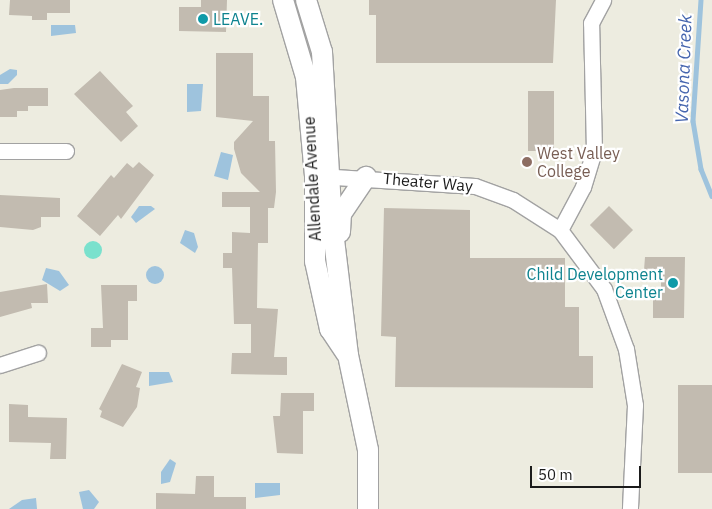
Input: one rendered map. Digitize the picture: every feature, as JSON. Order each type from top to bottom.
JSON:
[{"type":"street","name":"Allendale Avenue","points":[[283,0],[306,77],[324,176],[338,266],[348,355],[368,450],[368,509]]},
{"type":"street","name":"Allendale Avenue","points":[[306,0],[322,52],[324,176],[315,261],[330,329],[348,355]]},
{"type":"street","points":[[603,0],[592,23],[594,150],[583,187],[560,230],[604,290],[626,349],[635,405],[630,509]]},
{"type":"street","points":[[0,151],[66,151]]},
{"type":"street","name":"Theater Way","points":[[324,176],[366,177],[475,186],[513,200],[560,230]]},
{"type":"street","points":[[338,266],[341,214],[366,177]]},
{"type":"street","points":[[0,365],[38,353]]},
{"type":"shaded area","points":[[51,25],[75,25],[76,33],[51,36]]},
{"type":"shaded area","points":[[10,69],[17,70],[17,75],[8,84],[0,84],[0,75]]},
{"type":"shaded area","points":[[187,84],[203,84],[201,111],[187,112]]},
{"type":"shaded area","points":[[221,152],[233,155],[228,180],[214,176]]},
{"type":"shaded area","points":[[139,206],[151,206],[155,209],[136,223],[131,217]]},
{"type":"shaded area","points":[[185,230],[194,233],[198,247],[195,253],[180,243]]},
{"type":"shaded area","points":[[93,241],[99,244],[102,250],[99,256],[93,259],[87,256],[84,250],[87,244]]},
{"type":"shaded area","points":[[151,266],[159,266],[164,271],[162,282],[151,284],[146,279],[146,271]]},
{"type":"shaded area","points":[[46,268],[59,271],[69,285],[60,291],[42,280]]},
{"type":"shaded area","points":[[149,372],[169,372],[173,382],[149,386]]},
{"type":"shaded area","points":[[170,459],[176,463],[170,482],[161,484],[161,472]]},
{"type":"shaded area","points":[[255,483],[280,483],[280,495],[255,498]]},
{"type":"shaded area","points":[[89,490],[99,502],[94,509],[83,509],[79,492]]},
{"type":"shaded area","points":[[36,498],[37,509],[9,509],[22,500]]},
{"type":"building","points":[[10,0],[70,0],[70,13],[47,13],[47,20],[32,20],[32,16],[9,15]]},
{"type":"building","name":"LEAVE.","points":[[201,0],[227,0],[226,32],[179,31],[179,7],[201,7]]},
{"type":"building","points":[[369,0],[556,0],[553,63],[376,63],[376,15],[369,15]]},
{"type":"building","points":[[216,53],[253,53],[253,96],[269,96],[269,141],[275,141],[276,192],[274,208],[268,208],[268,243],[258,243],[257,308],[278,309],[274,357],[287,357],[287,375],[231,374],[232,353],[251,353],[251,324],[234,324],[232,268],[223,268],[223,253],[232,253],[232,232],[250,233],[250,207],[222,207],[222,192],[260,192],[241,173],[234,149],[234,142],[253,121],[216,117]]},
{"type":"building","points":[[100,71],[133,106],[126,112],[138,126],[121,142],[74,94]]},
{"type":"building","points":[[48,88],[48,106],[28,106],[28,111],[17,111],[17,117],[0,117],[0,90]]},
{"type":"building","points":[[528,91],[554,91],[554,151],[528,151]]},
{"type":"building","points":[[139,162],[154,175],[121,219],[118,215],[100,236],[77,216],[111,175],[114,178],[127,163],[133,168]]},
{"type":"building","points":[[0,195],[60,198],[60,217],[41,217],[41,227],[33,230],[0,227]]},
{"type":"building","points":[[609,206],[633,230],[614,249],[590,225]]},
{"type":"building","points":[[384,208],[470,210],[470,258],[565,258],[565,307],[579,307],[579,356],[593,356],[593,388],[395,387],[396,337],[381,336]]},
{"type":"building","name":"Child Development Center","points":[[645,257],[685,257],[684,318],[653,318],[653,296],[661,296],[661,270],[644,270]]},
{"type":"building","points":[[47,284],[48,303],[31,303],[32,308],[0,317],[0,292]]},
{"type":"building","points":[[101,285],[137,285],[137,301],[128,301],[128,340],[111,340],[111,347],[91,347],[91,328],[103,328]]},
{"type":"building","points":[[122,364],[142,372],[136,387],[140,388],[137,407],[123,427],[100,417],[102,411],[99,409]]},
{"type":"building","points":[[678,385],[712,385],[712,473],[678,473]]},
{"type":"building","points":[[281,393],[314,393],[314,411],[303,411],[303,454],[277,453],[273,416],[280,416]]},
{"type":"building","points":[[9,404],[28,405],[28,417],[67,418],[66,459],[50,459],[51,443],[9,442]]},
{"type":"building","points":[[196,476],[214,476],[214,497],[246,497],[246,509],[156,509],[156,493],[195,494]]},
{"type":"waterway","name":"Vasona Creek","points":[[701,0],[693,121],[701,169],[712,196]]},
{"type":"place","name":"LEAVE.","points":[[203,19]]},
{"type":"place","name":"West Valley College","points":[[527,162]]},
{"type":"place","name":"Child Development Center","points":[[673,283]]}]
